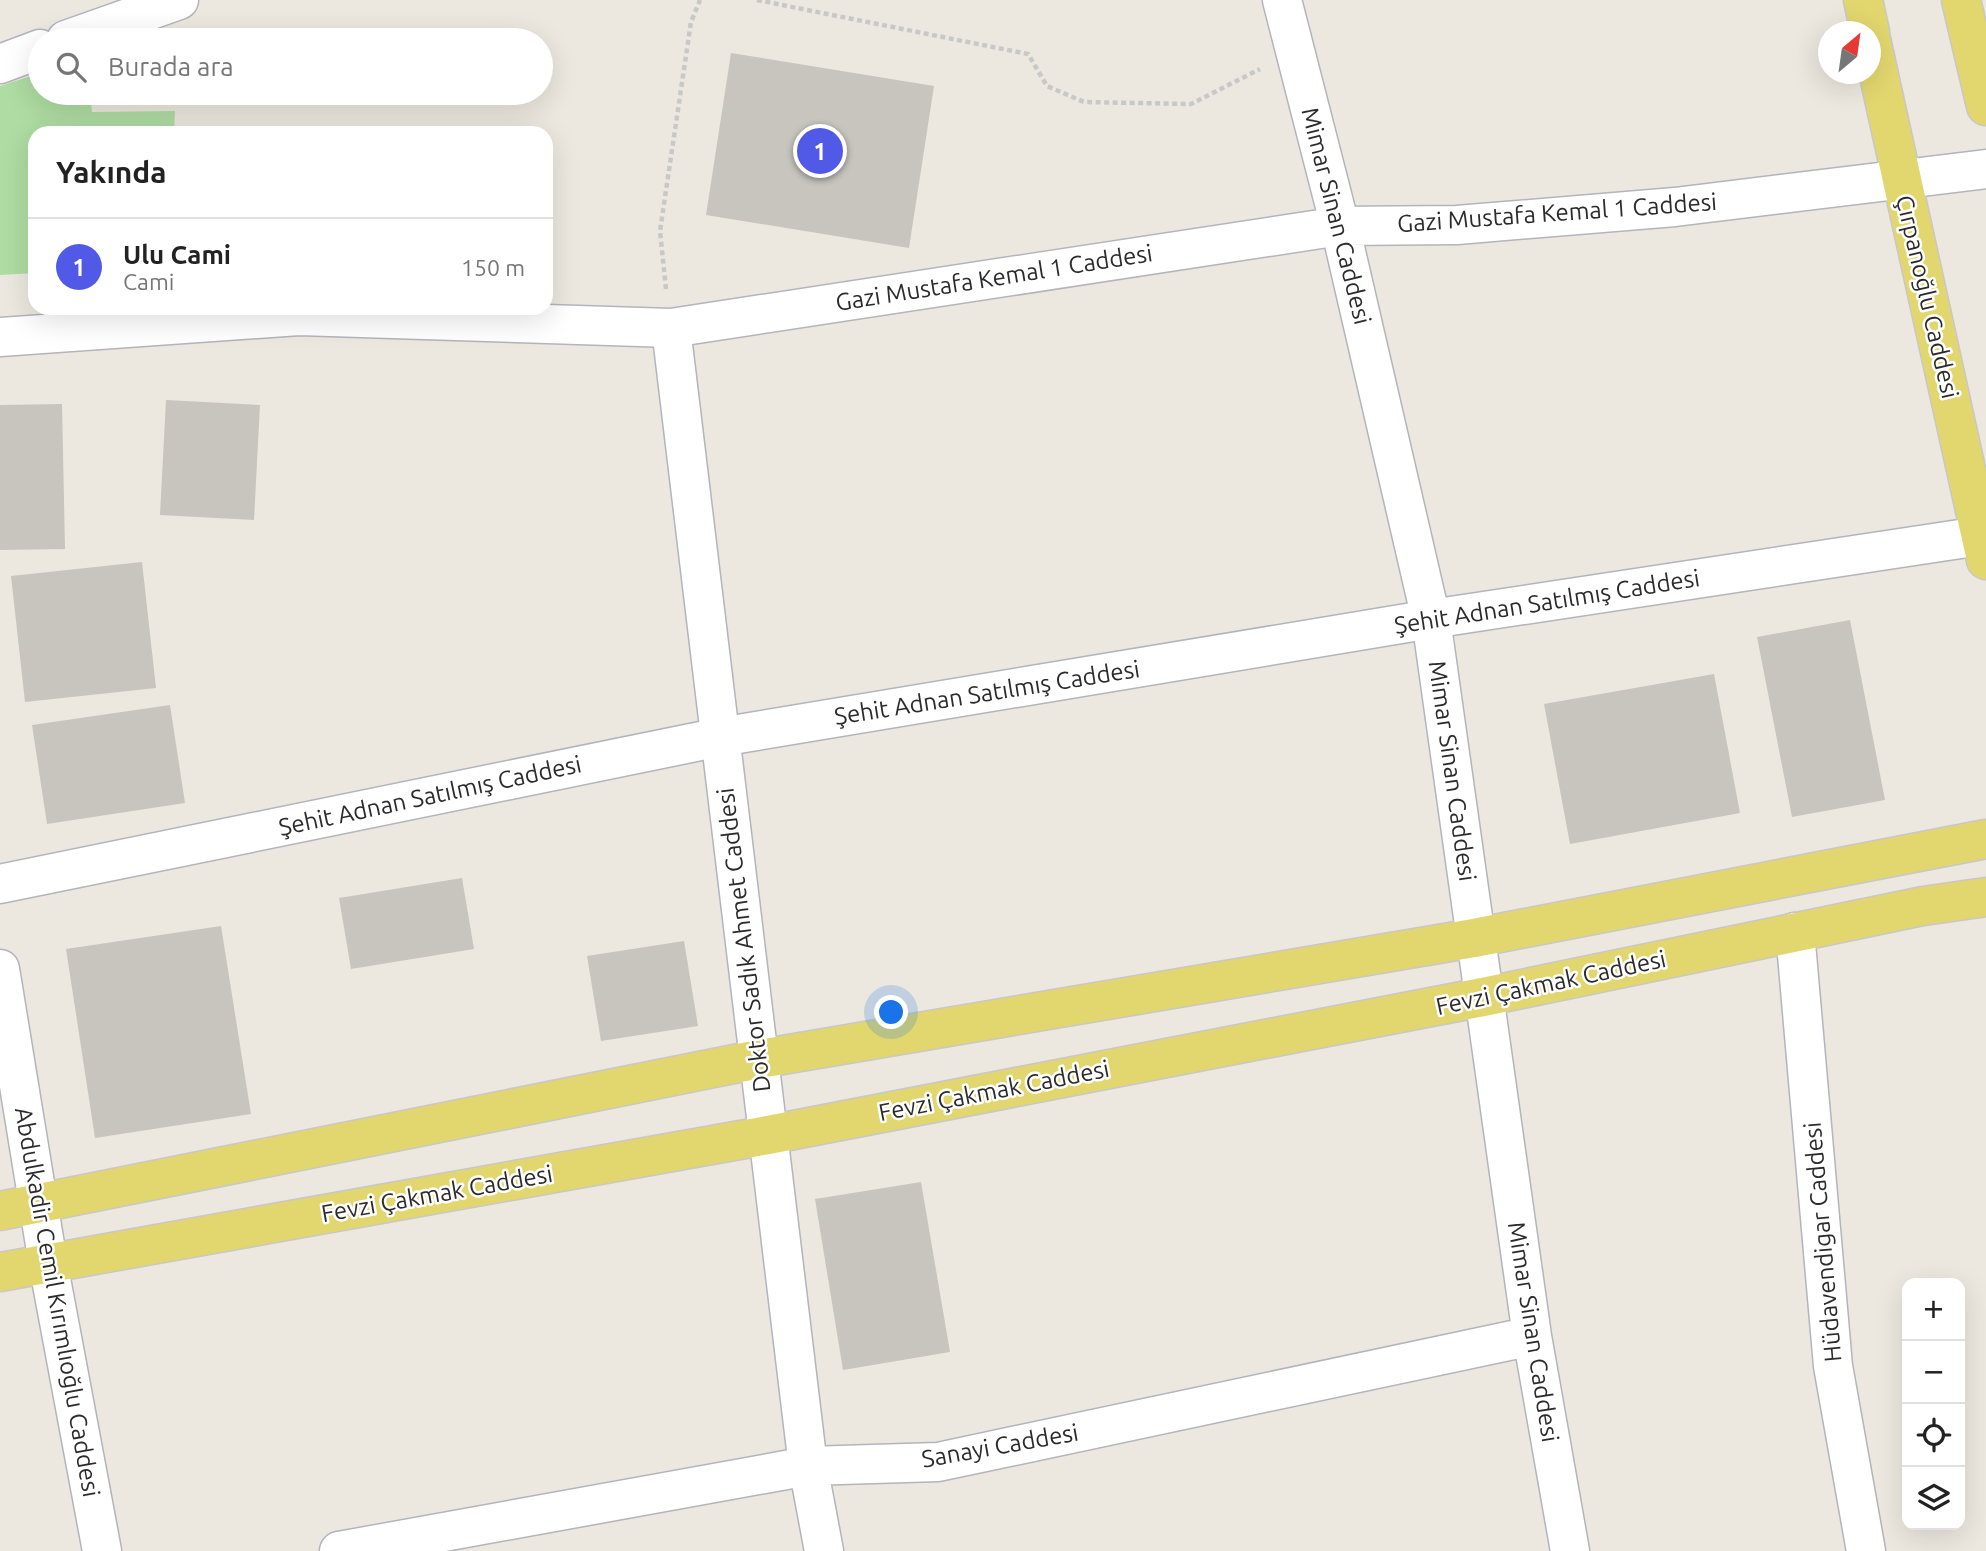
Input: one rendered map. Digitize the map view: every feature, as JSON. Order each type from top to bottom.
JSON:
[{"type":"main road","name":"Çırpanoğlu Caddesi","points":[[1863,0],[1867,21]]},
{"type":"main road","points":[[1961,0],[1986,106]]},
{"type":"main road","name":"Çırpanoğlu Caddesi","points":[[1881,84],[1983,548]]},
{"type":"main road","points":[[0,1211],[759,1059],[1474,939],[1986,839]]},
{"type":"main road","name":"Fevzi Çakmak Caddesi","points":[[0,1272],[768,1135],[1483,998],[1795,932],[1986,897]]},
{"type":"street","points":[[100,28],[179,0]]},
{"type":"street","name":"Mimar Sinan Caddesi","points":[[1283,0],[1340,226],[1431,619],[1532,1336],[1570,1551]]},
{"type":"street","points":[[0,64],[28,54]]},
{"type":"street","name":"Gazi Mustafa Kemal 1 Caddesi","points":[[0,337],[299,316],[671,328],[1340,226],[1457,225],[1675,207],[1900,177],[1986,169]]},
{"type":"street","name":"Doktor Sadık Ahmet Caddesi","points":[[671,328],[808,1466],[824,1551]]},
{"type":"street","name":"Şehit Adnan Satılmış Caddesi","points":[[0,884],[720,737],[1431,619],[1983,548]]},
{"type":"street","name":"Hüdavendigar Caddesi","points":[[1795,932],[1833,1366],[1866,1551]]},
{"type":"street","name":"Abdulkadir Cemil Kırımlıoğlu Caddesi","points":[[0,969],[48,1263],[102,1551]]},
{"type":"street","name":"Sanayi Caddesi","points":[[339,1551],[808,1466],[938,1462],[1532,1336]]},
{"type":"path","points":[[671,328],[660,231],[691,22],[700,0]]},
{"type":"path","points":[[757,0],[1028,54],[1047,86],[1084,102],[1191,104],[1295,51]]},
{"type":"green space","points":[[28,77],[28,105],[91,105],[92,112],[175,111],[174,126],[28,126],[28,273],[0,275],[0,86]]},
{"type":"building","points":[[731,53],[934,86],[909,248],[706,215]]},
{"type":"building","points":[[166,400],[260,405],[254,520],[160,515]]},
{"type":"building","points":[[62,404],[65,549],[0,550],[0,405]]},
{"type":"building","points":[[142,562],[156,688],[25,702],[11,576]]},
{"type":"building","points":[[1850,620],[1885,800],[1792,817],[1757,637]]},
{"type":"building","points":[[1714,674],[1740,813],[1570,844],[1544,704]]},
{"type":"building","points":[[170,705],[185,803],[47,824],[32,725]]},
{"type":"building","points":[[462,878],[474,949],[351,969],[339,898]]},
{"type":"building","points":[[221,926],[251,1114],[95,1138],[66,949]]},
{"type":"building","points":[[684,941],[698,1026],[601,1041],[587,956]]},
{"type":"building","points":[[921,1182],[950,1352],[843,1370],[815,1199]]},
{"type":"place","name":"Ulu Cami","points":[[820,151]]}]
